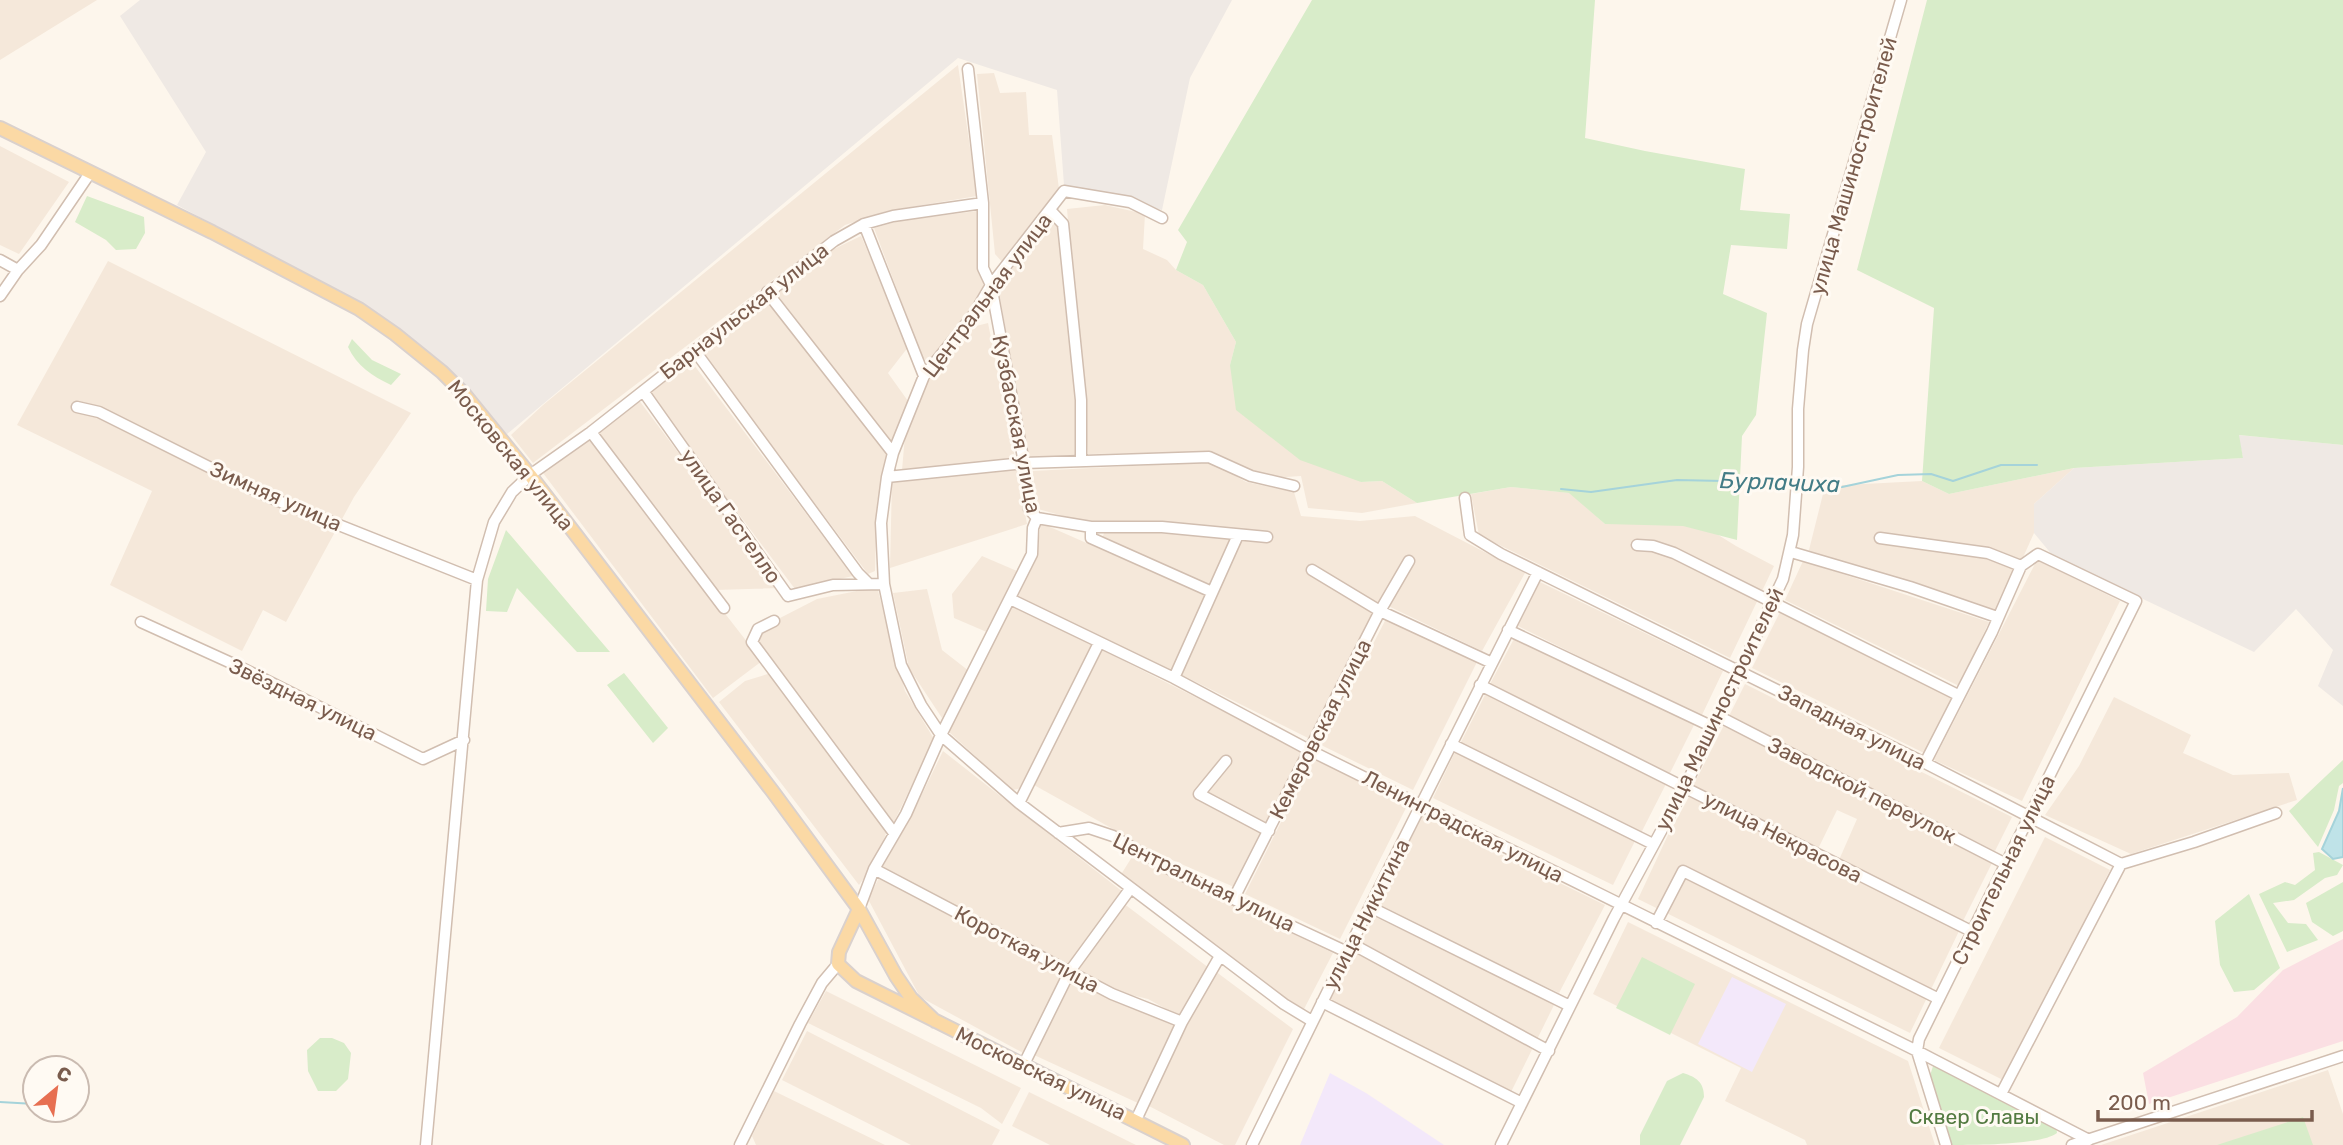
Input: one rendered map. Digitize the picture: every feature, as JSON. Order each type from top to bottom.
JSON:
[{"type":"main road","name":"Московская улица","points":[[0,128],[219,236],[359,309],[426,358],[465,395],[530,475],[773,792],[859,909],[911,998],[936,1021]]},
{"type":"main road","points":[[838,964],[839,951],[859,909]]},
{"type":"main road","points":[[848,930],[860,925],[871,930]]},
{"type":"main road","name":"Московская улица","points":[[838,964],[856,981],[884,996],[1183,1145]]},
{"type":"main road","points":[[884,996],[891,994],[896,988],[896,976]]},
{"type":"street","name":"улица Машиностроителей","points":[[1501,1145],[1653,844],[1685,787],[1774,602],[1791,552],[1798,467],[1798,409],[1807,324],[1900,0]]},
{"type":"street","name":"Кузбасская улица","points":[[859,909],[874,869],[906,814],[941,735],[1032,554],[1033,528],[1037,518],[1029,509],[1024,463],[991,285],[983,268],[983,203],[968,69]]},
{"type":"street","points":[[0,296],[18,270],[41,245],[90,173]]},
{"type":"street","name":"Центральная улица","points":[[1162,218],[1130,202],[1064,191],[991,285],[974,314],[924,376],[893,453],[881,523],[884,584],[901,665],[921,705],[941,735],[1019,803],[1130,889],[1284,1004],[1312,1021]]},
{"type":"street","name":"Барнаульская улица","points":[[426,1145],[477,580],[494,522],[512,492],[530,475],[591,432],[834,241],[864,224],[893,216],[983,203]]},
{"type":"street","points":[[1050,210],[1063,223],[1081,400],[1081,461]]},
{"type":"street","points":[[864,224],[924,376]]},
{"type":"street","points":[[0,260],[18,270]]},
{"type":"street","points":[[768,292],[893,453]]},
{"type":"street","points":[[695,351],[868,583]]},
{"type":"street","name":"улица Гастелло","points":[[643,391],[788,596],[833,585],[884,584]]},
{"type":"street","name":"Зимняя улица","points":[[77,407],[99,412],[271,498],[477,580]]},
{"type":"street","points":[[591,432],[724,608]]},
{"type":"street","points":[[887,477],[1024,463],[1209,457],[1251,476],[1294,486]]},
{"type":"street","name":"Западная улица","points":[[1465,498],[1470,535],[1501,554],[1926,763],[2121,864]]},
{"type":"street","points":[[1037,518],[1091,527],[1162,527],[1266,537]]},
{"type":"street","points":[[1091,527],[1091,538],[1212,592]]},
{"type":"street","points":[[1174,678],[1238,535]]},
{"type":"street","points":[[1880,538],[1980,552],[2021,566],[1992,632],[1926,763]]},
{"type":"street","points":[[1637,545],[1654,546],[1674,552],[1958,695]]},
{"type":"street","points":[[1791,552],[1910,587],[1997,617]]},
{"type":"street","name":"Строительная улица","points":[[1917,1051],[1919,1039],[2136,601],[2038,554],[2021,566]]},
{"type":"street","name":"Кемеровская улица","points":[[1234,898],[1380,611],[1409,561]]},
{"type":"street","points":[[1312,570],[1380,611],[1492,663]]},
{"type":"street","name":"улица Никитина","points":[[1252,1145],[1538,572]]},
{"type":"street","name":"Ленинградская улица","points":[[1010,599],[1174,678],[1309,750],[1917,1051],[2089,1140]]},
{"type":"street","points":[[774,621],[758,629],[752,642],[894,833]]},
{"type":"street","name":"Звёздная улица","points":[[141,622],[240,667],[423,759],[464,740]]},
{"type":"street","points":[[1508,630],[1713,727]]},
{"type":"street","points":[[1019,803],[1099,643]]},
{"type":"street","name":"улица Некрасова","points":[[1480,685],[1973,932]]},
{"type":"street","name":"Заводской переулок","points":[[1718,716],[2006,864]]},
{"type":"street","points":[[1451,744],[1653,844]]},
{"type":"street","points":[[1226,761],[1199,794],[1269,831]]},
{"type":"street","points":[[2001,1094],[2121,864],[2276,813]]},
{"type":"street","name":"Центральная улица","points":[[1058,833],[1089,828],[1113,836],[1171,870],[1349,948],[1549,1051]]},
{"type":"street","name":"Короткая улица","points":[[874,869],[1112,994],[1182,1022]]},
{"type":"street","points":[[1656,923],[1684,872],[1939,999]]},
{"type":"street","points":[[1024,1064],[1070,971],[1130,889]]},
{"type":"street","points":[[1370,907],[1570,1006]]},
{"type":"street","points":[[1136,1120],[1182,1022],[1220,956]]},
{"type":"street","points":[[740,1145],[822,983],[838,964]]},
{"type":"street","points":[[1322,1002],[1522,1103]]},
{"type":"street","points":[[1917,1051],[1946,1145]]},
{"type":"street","points":[[2072,1145],[2343,1056]]},
{"type":"shaded area","points":[[0,0],[97,0],[0,60]]},
{"type":"shaded area","points":[[140,0],[1232,0],[1190,78],[1162,210],[1064,185],[1057,90],[958,58],[507,434],[412,339],[371,309],[177,205],[206,152],[120,16]]},
{"type":"shaded area","points":[[958,65],[977,196],[887,211],[845,225],[533,463],[511,435],[543,405]]},
{"type":"shaded area","points":[[994,73],[1000,93],[1026,92],[1029,135],[1052,135],[1059,189],[1003,263],[995,254],[977,74]]},
{"type":"shaded area","points":[[0,146],[69,182],[19,254],[0,245]]},
{"type":"shaded area","points":[[1105,205],[1145,214],[1143,249],[1167,260],[1176,270],[1203,285],[1236,342],[1230,365],[1361,482],[1382,481],[1417,503],[1362,513],[1308,508],[1301,476],[1271,478],[1207,452],[1088,454],[1067,209]]},
{"type":"shaded area","points":[[977,211],[984,291],[930,364],[922,357],[874,228],[899,221]]},
{"type":"shaded area","points":[[1051,220],[1059,222],[1078,392],[1078,455],[1028,458],[998,286]]},
{"type":"shaded area","points":[[861,236],[909,346],[888,373],[908,401],[891,443],[777,294],[832,250]]},
{"type":"shaded area","points":[[108,261],[411,413],[354,497],[286,622],[263,610],[242,651],[110,585],[152,491],[17,425]]},
{"type":"shaded area","points":[[767,301],[889,456],[877,502],[875,571],[868,574],[701,352]]},
{"type":"shaded area","points":[[988,323],[1015,458],[902,470],[905,436],[931,373],[968,328]]},
{"type":"shaded area","points":[[691,361],[853,576],[795,589],[647,392]]},
{"type":"shaded area","points":[[638,399],[780,588],[716,590],[595,432]]},
{"type":"shaded area","points":[[2238,435],[2343,445],[2343,706],[2318,686],[2333,650],[2296,609],[2254,652],[2053,556],[2034,533],[2034,504],[2074,468],[2243,458]]},
{"type":"shaded area","points":[[588,438],[762,661],[713,698],[543,473]]},
{"type":"shaded area","points":[[1212,462],[1246,482],[1294,492],[1301,516],[1360,521],[1415,516],[1525,573],[1482,651],[1382,603],[1308,738],[1180,674],[1243,533],[1089,523],[1038,509],[1032,471]]},
{"type":"shaded area","points":[[2074,468],[2034,504],[2034,533],[1998,613],[1808,554],[1825,486],[1922,481],[1949,494]]},
{"type":"shaded area","points":[[1017,470],[1027,524],[890,568],[892,480]]},
{"type":"shaded area","points":[[1511,487],[1570,493],[1605,524],[1699,523],[1774,566],[1730,658],[1479,535],[1471,494]]},
{"type":"shaded area","points":[[1041,523],[1207,596],[1173,671],[1017,598],[1036,560]]},
{"type":"shaded area","points":[[1105,530],[1232,537],[1208,588],[1102,539]]},
{"type":"shaded area","points":[[982,556],[1017,571],[989,633],[954,618],[952,594]]},
{"type":"shaded area","points":[[2037,560],[2120,601],[2022,801],[1934,760]]},
{"type":"shaded area","points":[[1803,561],[1989,622],[1959,686],[1785,600]]},
{"type":"shaded area","points":[[1540,582],[1723,671],[1701,717],[1518,626]]},
{"type":"shaded area","points":[[877,587],[905,691],[934,739],[894,822],[756,642],[758,634],[780,618],[817,599]]},
{"type":"shaded area","points":[[927,589],[942,650],[969,671],[942,718],[909,668],[893,593]]},
{"type":"shaded area","points":[[1012,604],[1091,645],[1023,788],[1012,790],[948,731]]},
{"type":"shaded area","points":[[1780,612],[1953,698],[1924,753],[1752,668]]},
{"type":"shaded area","points":[[1387,617],[1478,660],[1413,790],[1321,745]]},
{"type":"shaded area","points":[[1516,635],[1695,723],[1669,775],[1490,684]]},
{"type":"shaded area","points":[[1100,649],[1304,752],[1234,887],[1156,853],[1034,785]]},
{"type":"shaded area","points":[[771,673],[888,828],[875,863],[859,885],[719,702],[745,681]]},
{"type":"shaded area","points":[[1745,684],[2012,817],[1995,851],[1728,718]]},
{"type":"shaded area","points":[[1486,693],[1666,784],[1641,833],[1460,744]]},
{"type":"shaded area","points":[[2114,697],[2191,735],[2183,753],[2233,775],[2289,773],[2297,800],[2131,854],[2045,815],[2079,766]]},
{"type":"shaded area","points":[[1724,725],[1992,863],[1963,921],[1839,860],[1857,819],[1837,810],[1818,849],[1693,786]]},
{"type":"shaded area","points":[[1456,750],[1636,839],[1613,885],[1433,798]]},
{"type":"shaded area","points":[[943,751],[1123,892],[1070,966],[882,868],[910,819]]},
{"type":"shaded area","points":[[1313,758],[1407,806],[1340,939],[1245,894]]},
{"type":"shaded area","points":[[1690,795],[1960,929],[1910,1033],[1638,899]]},
{"type":"shaded area","points":[[1422,816],[1605,905],[1559,993],[1378,906]]},
{"type":"shaded area","points":[[2045,837],[2110,870],[2005,1081],[1939,1048]]},
{"type":"shaded area","points":[[1132,857],[1333,953],[1304,1009],[1282,996],[1120,876]]},
{"type":"shaded area","points":[[880,876],[1066,972],[1025,1054],[920,997],[868,899]]},
{"type":"shaded area","points":[[1123,903],[1209,968],[1179,1016],[1148,999],[1119,992],[1076,968]]},
{"type":"shaded area","points":[[1375,917],[1555,1003],[1511,1092],[1329,1002]]},
{"type":"shaded area","points":[[1628,922],[1908,1061],[1935,1145],[1807,1145],[1805,1140],[1725,1101],[1741,1068],[1593,994]]},
{"type":"shaded area","points":[[2343,939],[2343,1041],[2149,1104],[2143,1073],[2237,1017],[2283,970]]},
{"type":"shaded area","points":[[1215,971],[1293,1029],[1235,1145],[1224,1145],[1147,1105],[1173,1054],[1184,1025]]},
{"type":"shaded area","points":[[1071,976],[1119,1003],[1177,1025],[1140,1104],[1032,1054]]},
{"type":"shaded area","points":[[1732,977],[1786,1004],[1752,1072],[1698,1044]]},
{"type":"shaded area","points":[[826,991],[1021,1088],[1002,1124],[981,1108],[808,1023]]},
{"type":"shaded area","points":[[807,1031],[1000,1130],[992,1145],[911,1145],[782,1080]]},
{"type":"shaded area","points":[[2328,1070],[2343,1114],[2343,1145],[2101,1145]]},
{"type":"shaded area","points":[[1330,1073],[1366,1093],[1444,1145],[1300,1145]]},
{"type":"shaded area","points":[[774,1091],[885,1145],[756,1145],[752,1136]]},
{"type":"shaded area","points":[[1029,1092],[1136,1145],[1050,1145],[1012,1126]]},
{"type":"green space","points":[[1312,0],[1595,0],[1585,138],[1745,169],[1740,210],[1790,214],[1787,249],[1731,245],[1723,294],[1767,313],[1756,415],[1742,436],[1737,540],[1683,526],[1605,524],[1569,493],[1511,487],[1417,503],[1382,481],[1361,482],[1300,460],[1236,410],[1230,365],[1236,342],[1203,285],[1176,270],[1187,242],[1178,230]]},
{"type":"green space","points":[[1927,0],[2343,0],[2343,445],[2239,435],[2243,458],[2074,468],[1949,494],[1922,481],[1934,308],[1857,270]]},
{"type":"green space","points":[[87,196],[144,217],[145,233],[136,249],[116,250],[106,240],[75,222]]},
{"type":"green space","points":[[352,339],[372,360],[401,374],[391,385],[371,374],[356,360],[348,347]]},
{"type":"green space","points":[[506,530],[610,652],[577,652],[517,588],[507,612],[486,611],[488,579]]},
{"type":"green space","points":[[624,673],[668,728],[653,743],[607,685]]},
{"type":"green space","points":[[2343,760],[2343,783],[2339,786],[2334,810],[2318,847],[2289,811]]},
{"type":"green space","points":[[2319,852],[2343,865],[2337,875],[2325,878],[2294,900],[2273,903],[2288,923],[2306,924],[2318,940],[2287,952],[2259,894],[2285,882],[2295,885],[2315,870],[2313,853]]},
{"type":"green space","points":[[2343,882],[2343,931],[2333,936],[2312,922],[2306,903]]},
{"type":"green space","points":[[2249,894],[2280,968],[2254,990],[2234,992],[2220,965],[2215,921]]},
{"type":"green space","points":[[1642,957],[1695,984],[1670,1035],[1616,1008]]},
{"type":"green space","points":[[320,1038],[332,1038],[344,1043],[351,1053],[348,1079],[336,1091],[318,1091],[308,1071],[307,1050]]},
{"type":"green space","name":"Сквер Славы","points":[[1937,1064],[2056,1126],[2057,1133],[2023,1142],[1951,1145],[1929,1079],[1933,1066]]},
{"type":"green space","points":[[1683,1073],[1698,1081],[1703,1087],[1704,1097],[1680,1145],[1640,1145],[1640,1135],[1667,1081]]},
{"type":"green space","points":[[2303,1117],[2313,1145],[2217,1145]]},
{"type":"water","points":[[2343,788],[2343,857],[2333,859],[2322,849],[2339,811]]},
{"type":"waterway","name":"Бурлачиха","points":[[1802,486],[1842,487],[1898,475],[1931,474],[1953,481],[2001,465],[2037,465]]},
{"type":"waterway","name":"Бурлачиха","points":[[1561,489],[1591,492],[1677,480],[1723,481],[1757,478],[1793,485]]},
{"type":"waterway","points":[[0,1102],[21,1103]]}]
